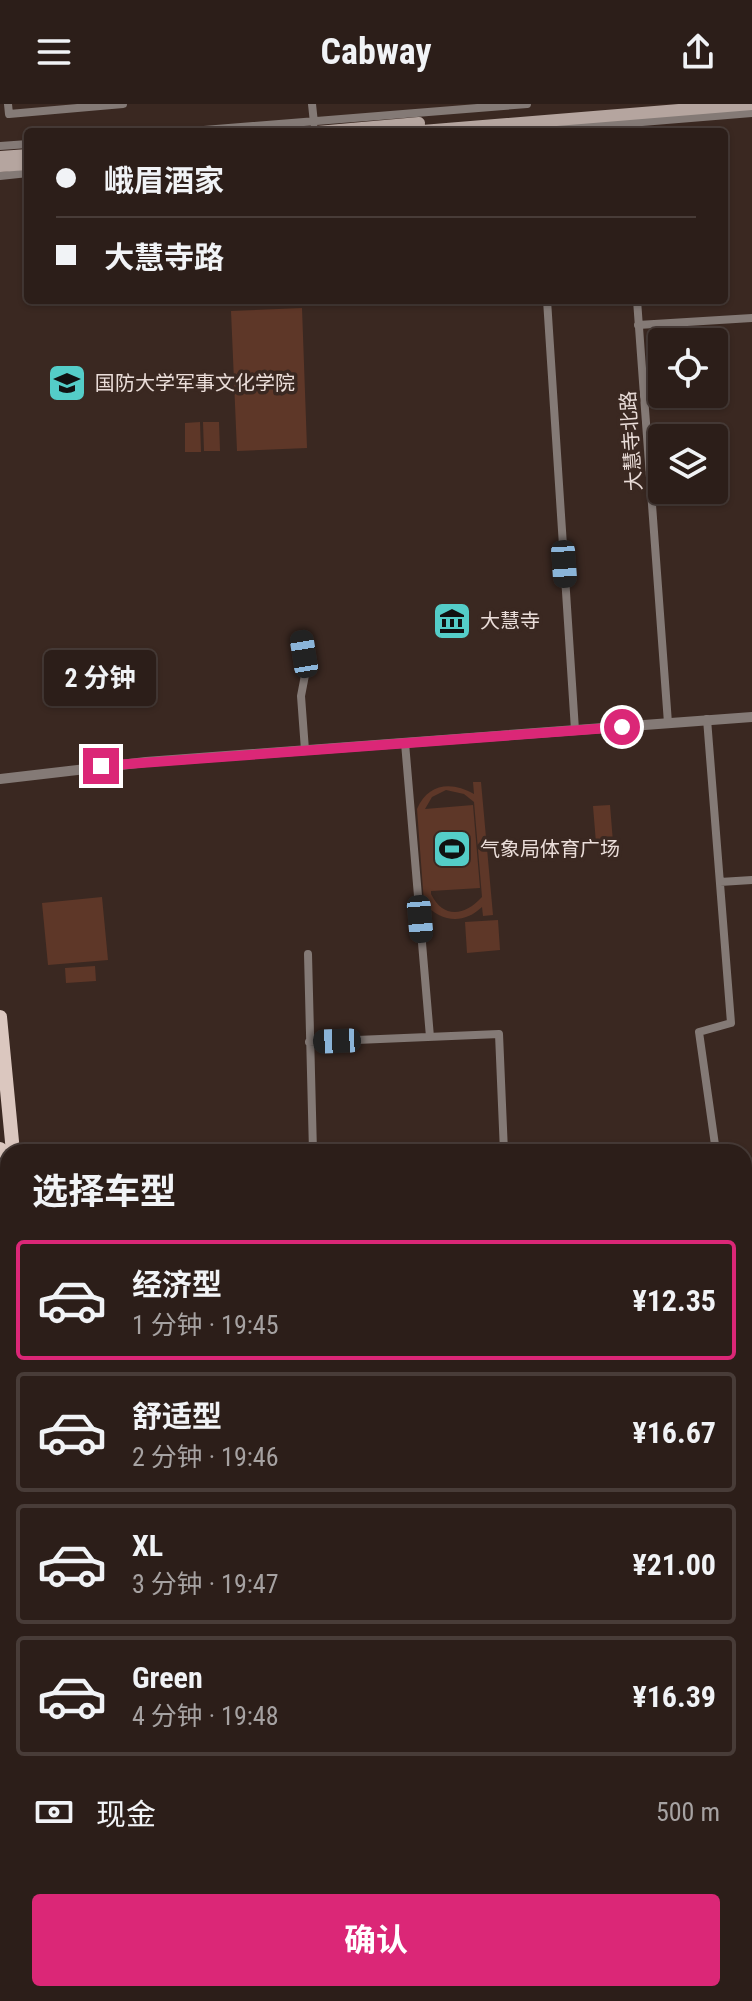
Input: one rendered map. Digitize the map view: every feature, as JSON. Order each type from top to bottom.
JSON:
[{"type":"main road","points":[[315,128],[657,104]]},
{"type":"main road","points":[[459,128],[752,104]]},
{"type":"main road","points":[[0,157],[24,155]]},
{"type":"main road","points":[[0,166],[24,164]]},
{"type":"main road","points":[[0,1017],[12,1144]]},
{"type":"street","points":[[8,104],[9,114],[123,104]]},
{"type":"street","points":[[312,104],[315,128],[527,104]]},
{"type":"street","points":[[628,128],[752,113]]},
{"type":"street","points":[[0,146],[24,144]]},
{"type":"street","points":[[0,176],[24,173]]},
{"type":"street","points":[[547,304],[575,730]]},
{"type":"street","name":"大慧寺北路","points":[[637,304],[668,723]]},
{"type":"street","points":[[638,325],[752,318]]},
{"type":"street","points":[[301,637],[306,670],[301,696],[305,750]]},
{"type":"street","points":[[0,779],[79,768],[752,717]]},
{"type":"street","points":[[707,719],[731,1023],[699,1032],[715,1144]]},
{"type":"street","points":[[405,743],[430,1037]]},
{"type":"street","points":[[720,882],[752,880]]},
{"type":"street","points":[[308,954],[313,1144]]},
{"type":"street","points":[[309,1042],[499,1034],[504,1144]]},
{"type":"shaded area","points":[[302,308],[307,448],[237,451],[231,311]]},
{"type":"shaded area","points":[[200,422],[201,452],[185,452],[185,423]]},
{"type":"shaded area","points":[[203,422],[219,422],[220,451],[204,451]]},
{"type":"shaded area","points":[[473,782],[481,782],[493,915],[483,916],[482,907],[467,917],[452,919],[438,914],[424,903],[417,809],[427,794],[441,787],[457,787],[474,794]],"holes":[[[446,790],[464,794],[474,802],[482,897],[469,908],[455,912],[442,908],[431,891],[480,888],[473,805],[425,809],[432,797]]]},
{"type":"shaded area","points":[[610,805],[613,842],[596,843],[593,806]]},
{"type":"shaded area","points":[[102,897],[108,960],[48,965],[42,903]]},
{"type":"shaded area","points":[[498,920],[500,950],[467,953],[465,922]]},
{"type":"shaded area","points":[[95,966],[96,981],[66,983],[65,968]]},
{"type":"place","name":"国防大学军事文化学院","points":[[67,383]]},
{"type":"place","name":"大慧寺","points":[[452,621]]},
{"type":"place","name":"气象局体育广场","points":[[452,849]]},
{"type":"route","points":[[101,766],[622,727]]}]
